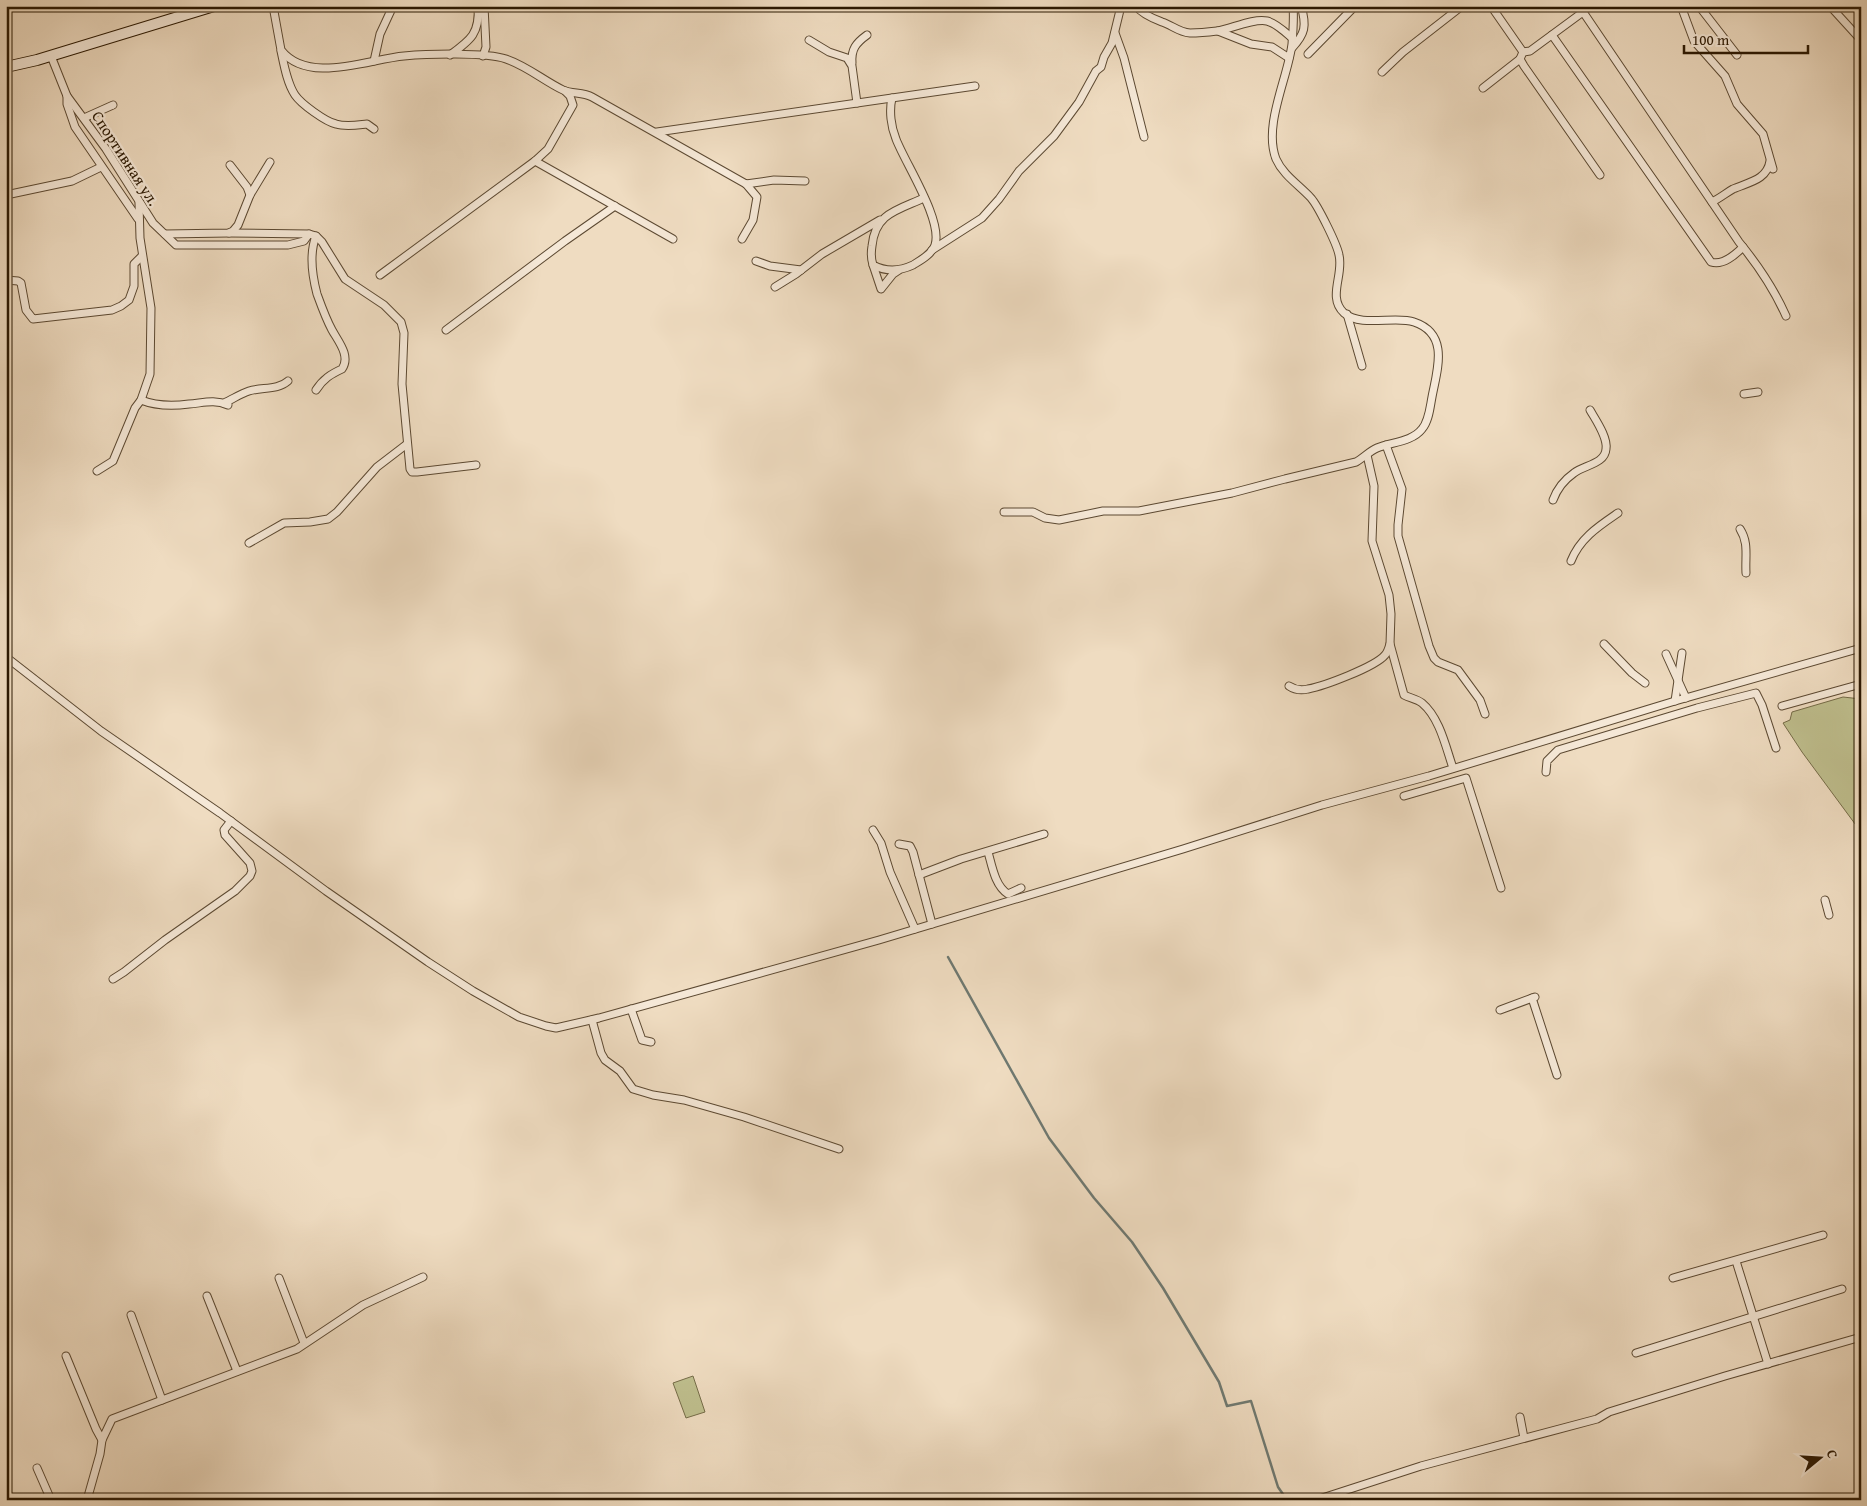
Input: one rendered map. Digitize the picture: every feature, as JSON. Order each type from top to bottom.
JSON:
[{"type":"main road","points":[[6,67],[51,56],[214,6]]},
{"type":"street","points":[[273,6],[289,82],[301,102],[334,124],[345,126],[367,124],[374,129]]},
{"type":"street","points":[[374,61],[380,34],[393,6]]},
{"type":"street","points":[[450,55],[469,40],[476,30],[479,20],[478,6]]},
{"type":"street","points":[[483,56],[486,47],[484,6]]},
{"type":"street","points":[[882,219],[877,226],[871,253],[881,289],[893,274],[922,259],[932,250],[982,218],[1019,171],[1054,136],[1079,102],[1096,71],[1101,67],[1112,43],[1121,6]]},
{"type":"street","points":[[1136,6],[1154,20],[1163,22],[1177,30],[1190,33],[1218,31],[1253,22],[1266,21],[1280,28],[1292,38]]},
{"type":"street","points":[[1293,6],[1291,49],[1273,122],[1273,146],[1276,158],[1283,170],[1312,199],[1320,211],[1338,250],[1340,266],[1336,291],[1337,303],[1347,314],[1362,366]]},
{"type":"street","points":[[1291,49],[1300,39],[1304,29],[1301,6]]},
{"type":"street","points":[[1308,54],[1355,6]]},
{"type":"street","points":[[1382,72],[1403,52],[1462,6]]},
{"type":"street","points":[[1491,6],[1523,52]]},
{"type":"street","points":[[1681,6],[1694,40],[1725,76],[1737,104],[1763,134],[1773,169]]},
{"type":"street","points":[[1699,6],[1737,55]]},
{"type":"street","points":[[1830,6],[1861,40]]},
{"type":"street","points":[[1523,52],[1530,51],[1552,35],[1581,9],[1772,289],[1786,316]]},
{"type":"street","points":[[1218,31],[1251,44],[1272,48],[1289,58]]},
{"type":"street","points":[[1115,32],[1124,58],[1144,138]]},
{"type":"street","points":[[847,58],[855,45],[867,35]]},
{"type":"street","points":[[1552,35],[1711,262],[1720,263],[1730,258],[1743,247]]},
{"type":"street","points":[[809,40],[829,52],[847,58],[852,66]]},
{"type":"street","points":[[855,45],[851,55],[857,103]]},
{"type":"street","points":[[281,50],[291,59],[316,68],[355,65],[403,56],[450,55],[505,59],[544,78],[570,96],[573,105],[548,149],[535,162],[380,275]]},
{"type":"street","points":[[1483,88],[1520,60],[1523,52]]},
{"type":"street","name":"Спортивная ул.","points":[[51,56],[67,96],[75,127],[139,221]]},
{"type":"street","points":[[1520,60],[1600,175]]},
{"type":"street","points":[[657,132],[975,86]]},
{"type":"street","points":[[565,91],[588,95],[657,132],[746,184],[757,197]]},
{"type":"street","name":"Спортивная ул.","points":[[67,96],[110,156],[153,223],[176,245],[288,245],[304,241],[312,235]]},
{"type":"street","points":[[892,98],[891,116],[895,138],[915,175],[936,230],[932,250]]},
{"type":"street","points":[[84,118],[113,104]]},
{"type":"street","points":[[1712,202],[1734,189],[1759,178],[1769,169],[1770,160]]},
{"type":"street","points":[[228,233],[233,231],[238,225],[250,195],[270,162]]},
{"type":"street","points":[[535,162],[673,239]]},
{"type":"street","points":[[230,165],[247,187],[250,195]]},
{"type":"street","points":[[6,195],[72,181],[101,167]]},
{"type":"street","points":[[746,184],[774,180],[805,181]]},
{"type":"street","points":[[742,239],[753,220],[760,182]]},
{"type":"street","points":[[774,286],[801,270],[822,254],[882,219],[924,198]]},
{"type":"street","points":[[97,471],[113,461],[135,408],[141,400],[150,374],[149,288],[142,256],[139,203]]},
{"type":"street","points":[[446,330],[615,206]]},
{"type":"street","points":[[164,233],[312,235],[322,242],[344,279],[384,305],[400,322],[404,334],[402,384],[408,459],[412,472],[476,465]]},
{"type":"street","points":[[312,235],[314,282],[345,360],[345,365],[342,369],[330,374],[321,382],[316,390]]},
{"type":"street","points":[[6,280],[21,283],[26,310],[33,320],[112,310],[129,300],[134,286],[134,264],[142,256]]},
{"type":"street","points":[[756,261],[770,266],[801,270]]},
{"type":"street","points":[[873,265],[887,270],[900,270]]},
{"type":"street","points":[[1004,512],[1033,512],[1045,518],[1059,520],[1103,511],[1139,511],[1232,493],[1356,462],[1375,449],[1411,438],[1423,429],[1429,413],[1437,378],[1439,350],[1437,342],[1425,327],[1414,321],[1370,321],[1347,314]]},
{"type":"street","points":[[141,400],[158,404],[188,404],[205,401],[226,404],[239,394],[252,390],[282,386],[288,381]]},
{"type":"street","points":[[1744,394],[1758,392]]},
{"type":"street","points":[[1553,500],[1556,491],[1573,473],[1604,457],[1607,448],[1600,426],[1590,410]]},
{"type":"street","points":[[249,543],[284,523],[328,519],[342,507],[377,467],[407,444]]},
{"type":"street","points":[[1386,445],[1402,489],[1398,536],[1429,646],[1434,658],[1438,662],[1458,670],[1480,700],[1485,714]]},
{"type":"street","points":[[1367,455],[1374,486],[1372,541],[1388,595],[1391,614],[1390,644],[1404,695],[1424,704],[1440,731],[1453,768]]},
{"type":"street","points":[[1571,561],[1581,542],[1618,513]]},
{"type":"street","points":[[1740,528],[1745,536],[1747,546],[1746,572]]},
{"type":"street","points":[[1289,686],[1296,690],[1307,690],[1351,674],[1373,664],[1386,654],[1390,644]]},
{"type":"street","points":[[1604,644],[1632,673],[1645,683]]},
{"type":"street","points":[[6,657],[102,731],[428,962],[473,991],[519,1017],[556,1028],[684,996],[915,929],[1011,897],[1183,849],[1322,805],[1861,648]]},
{"type":"street","points":[[1666,654],[1686,698]]},
{"type":"street","points":[[1675,702],[1682,654]]},
{"type":"street","points":[[1782,706],[1861,684]]},
{"type":"street","points":[[1546,772],[1547,761],[1558,750],[1697,708],[1756,693],[1762,705],[1776,748]]},
{"type":"street","points":[[1404,796],[1466,778],[1501,888]]},
{"type":"street","points":[[112,978],[124,972],[165,940],[235,891],[250,876],[252,871],[250,863],[225,835],[224,830],[231,821]]},
{"type":"street","points":[[873,830],[881,843],[890,872],[915,929]]},
{"type":"street","points":[[919,875],[1044,834]]},
{"type":"street","points":[[898,844],[910,846],[913,852],[932,924]]},
{"type":"street","points":[[988,852],[996,879],[1003,892],[1011,897]]},
{"type":"street","points":[[1011,897],[1022,888]]},
{"type":"street","points":[[1826,900],[1829,915]]},
{"type":"street","points":[[1500,1010],[1534,997],[1557,1075]]},
{"type":"street","points":[[631,1009],[642,1040],[651,1042]]},
{"type":"street","points":[[592,1020],[605,1060],[620,1071],[633,1089],[653,1095],[684,1100],[744,1117],[839,1149]]},
{"type":"street","points":[[1673,1278],[1823,1235]]},
{"type":"street","points":[[1736,1261],[1768,1364]]},
{"type":"street","points":[[87,1500],[102,1440],[112,1419],[297,1349],[363,1305],[423,1277]]},
{"type":"street","points":[[279,1278],[304,1343]]},
{"type":"street","points":[[1636,1353],[1842,1289]]},
{"type":"street","points":[[207,1296],[237,1371]]},
{"type":"street","points":[[131,1314],[162,1400]]},
{"type":"street","points":[[1316,1500],[1421,1466],[1597,1419],[1609,1412],[1861,1337]]},
{"type":"street","points":[[66,1356],[102,1440]]},
{"type":"street","points":[[1520,1417],[1524,1438]]},
{"type":"street","points":[[37,1468],[51,1500]]},
{"type":"green space","points":[[1843,697],[1861,699],[1861,832],[1783,723],[1790,720],[1792,712]]},
{"type":"green space","points":[[693,1376],[705,1412],[686,1418],[673,1383]]},
{"type":"waterway","points":[[948,957],[1049,1138],[1094,1198],[1132,1242],[1163,1288],[1219,1382],[1227,1406],[1251,1401],[1278,1487],[1287,1500]]}]
